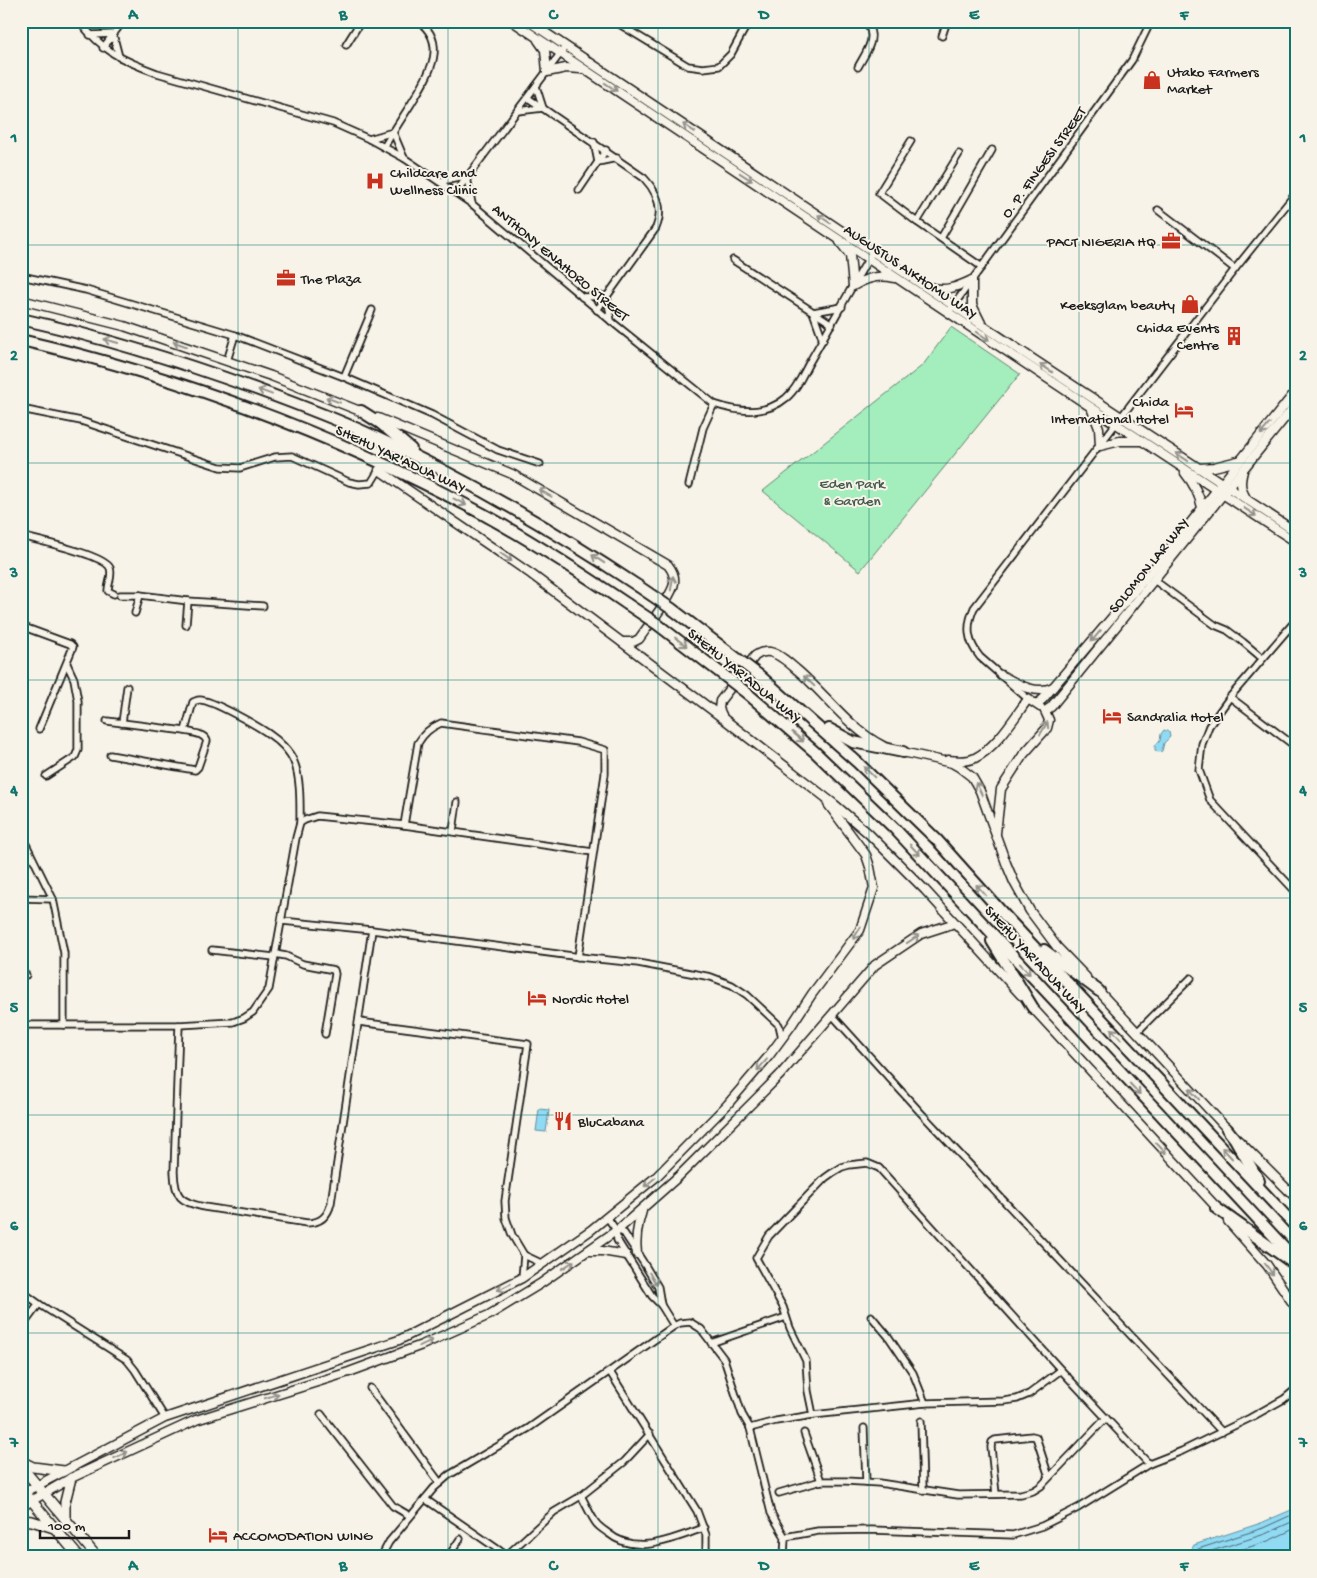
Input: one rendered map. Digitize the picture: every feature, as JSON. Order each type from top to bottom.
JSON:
[{"type":"highway","name":"SHEHU YAR'ADUA WAY","points":[[21,319],[97,337],[152,353],[326,415],[437,467],[552,530],[688,621],[760,676],[850,755],[901,804],[937,840],[1007,918],[1296,1227]]},
{"type":"highway","name":"SHEHU YAR'ADUA WAY","points":[[21,340],[58,348],[162,380],[243,407],[333,441],[442,492],[485,515],[568,565],[689,648],[748,694],[848,783],[895,829],[1296,1260]]},
{"type":"highway","points":[[361,411],[380,423],[408,447],[437,467]]},
{"type":"highway","points":[[333,441],[355,453],[379,470]]},
{"type":"highway","points":[[786,699],[843,738],[865,746],[903,752]]},
{"type":"highway","points":[[1007,918],[1041,948],[1099,991]]},
{"type":"highway","points":[[980,921],[1033,1008]]},
{"type":"highway","points":[[1228,1129],[1260,1182],[1296,1227]]},
{"type":"highway","points":[[1216,1208],[1296,1265]]},
{"type":"main road","points":[[21,1461],[33,1466],[64,1471]]},
{"type":"main road","points":[[21,1466],[97,1557]]},
{"type":"main road","points":[[65,1519],[65,1502],[71,1478]]},
{"type":"main road","points":[[22,1491],[79,1557]]},
{"type":"main road","points":[[21,1520],[54,1528]]},
{"type":"street","name":"ANTHONY ENAHORO STREET","points":[[79,21],[103,48],[119,57],[157,73],[333,123],[369,139],[404,158],[472,204],[597,310],[714,404],[731,410],[750,412],[763,410],[786,398],[793,390],[823,340],[870,254]]},
{"type":"street","points":[[103,48],[123,21]]},
{"type":"street","points":[[346,45],[361,21]]},
{"type":"street","points":[[384,147],[428,76],[434,60],[434,47],[430,35],[418,21]]},
{"type":"street","name":"AUGUSTUS AIKHOMU WAY","points":[[512,21],[535,36],[563,50],[870,254],[898,279],[948,313],[1296,542]]},
{"type":"street","name":"AUGUSTUS AIKHOMU WAY","points":[[528,21],[587,71],[834,235],[923,285],[1296,532]]},
{"type":"street","points":[[614,21],[688,66],[703,68],[719,66],[731,54],[749,21]]},
{"type":"street","points":[[858,67],[872,40],[870,30],[864,21]]},
{"type":"street","points":[[942,36],[947,21]]},
{"type":"street","name":"O. P. FINGESI STREET","points":[[948,313],[1132,60],[1151,21]]},
{"type":"street","points":[[90,35],[113,34]]},
{"type":"street","points":[[113,34],[119,57]]},
{"type":"street","points":[[535,36],[545,50],[547,72]]},
{"type":"street","points":[[456,192],[563,50]]},
{"type":"street","points":[[547,72],[566,68],[587,71]]},
{"type":"street","points":[[536,86],[543,108]]},
{"type":"street","points":[[528,98],[644,178],[653,187],[660,207],[660,216],[656,228],[597,310]]},
{"type":"street","points":[[518,111],[543,108]]},
{"type":"street","points":[[369,139],[393,132]]},
{"type":"street","points":[[393,132],[404,158]]},
{"type":"street","points":[[911,141],[878,193],[916,222],[982,267]]},
{"type":"street","points":[[594,142],[598,162]]},
{"type":"street","points":[[579,190],[606,150]]},
{"type":"street","points":[[941,238],[992,150]]},
{"type":"street","points":[[916,222],[959,154]]},
{"type":"street","points":[[598,162],[617,158]]},
{"type":"street","points":[[440,181],[467,177]]},
{"type":"street","points":[[467,177],[472,204]]},
{"type":"street","points":[[996,834],[1001,790],[1012,771],[1046,728],[1048,709],[1040,702],[1028,700],[980,657],[973,648],[968,632],[969,620],[974,608],[1235,269],[1296,193]]},
{"type":"street","points":[[1158,210],[1235,269]]},
{"type":"street","points":[[834,235],[850,255],[853,286],[875,276],[887,276],[898,279]]},
{"type":"street","points":[[733,260],[832,324]]},
{"type":"street","points":[[21,276],[86,290],[235,335],[344,377],[432,415],[498,450],[540,464]]},
{"type":"street","points":[[923,285],[944,290],[957,287],[972,280],[972,305],[985,327]]},
{"type":"street","points":[[582,297],[607,296]]},
{"type":"street","points":[[607,296],[611,321]]},
{"type":"street","points":[[21,300],[124,326],[227,360],[361,411],[512,474],[668,565],[674,577],[674,586],[671,592],[639,639],[633,642],[622,642]]},
{"type":"street","points":[[814,312],[842,307]]},
{"type":"street","points":[[344,377],[372,310]]},
{"type":"street","points":[[814,312],[823,340]]},
{"type":"street","points":[[227,360],[235,335]]},
{"type":"street","name":"SOLOMON LAR WAY","points":[[1040,702],[1220,492],[1240,460],[1296,391]]},
{"type":"street","points":[[689,485],[703,428],[714,404]]},
{"type":"street","name":"SOLOMON LAR WAY","points":[[1225,485],[1244,469],[1296,404]]},
{"type":"street","points":[[1092,408],[1098,421],[1100,446]]},
{"type":"street","points":[[21,409],[80,421],[220,467],[240,468],[275,457],[292,456],[348,482],[359,484],[370,483],[379,470],[528,572],[724,719],[864,830],[955,924],[1216,1208],[1267,1265],[1296,1308]]},
{"type":"street","points":[[1100,446],[1120,441],[1142,442]]},
{"type":"street","points":[[1198,468],[1221,466],[1240,460]]},
{"type":"street","points":[[1174,463],[1192,482],[1205,510],[1224,503],[1236,503]]},
{"type":"street","points":[[1244,469],[1241,490],[1247,500]]},
{"type":"street","name":"SOLOMON LAR WAY","points":[[1048,709],[1154,580],[1205,510]]},
{"type":"street","points":[[21,536],[88,554],[108,564],[111,568],[108,591],[117,595],[140,595],[188,601],[263,606]]},
{"type":"street","points":[[1154,580],[1215,625],[1227,630],[1262,658]]},
{"type":"street","points":[[135,613],[140,595]]},
{"type":"street","points":[[186,625],[188,601]]},
{"type":"street","points":[[1294,624],[1262,658],[1209,726],[1202,744],[1199,770],[1210,800],[1296,892]]},
{"type":"street","points":[[21,626],[70,644],[73,648],[39,729]]},
{"type":"street","points":[[724,719],[719,709],[720,701],[755,656],[764,652],[770,652],[782,658],[802,674],[870,739],[881,745],[903,752],[936,759],[960,767],[972,777],[981,792],[1014,882],[1034,917],[1058,947],[1137,1032],[1296,1198]]},
{"type":"street","points":[[46,776],[75,758],[78,750],[78,701],[74,679],[67,664]]},
{"type":"street","points":[[1001,676],[1024,687],[1033,689],[1050,689],[1055,686]]},
{"type":"street","points":[[122,723],[127,687]]},
{"type":"street","points":[[1230,697],[1296,747]]},
{"type":"street","points":[[21,1025],[179,1025],[233,1022],[253,1012],[269,988],[300,823],[300,796],[294,762],[285,748],[269,734],[236,715],[199,699],[193,702],[185,731]]},
{"type":"street","points":[[936,759],[975,758],[992,745],[1028,700]]},
{"type":"street","points":[[107,721],[185,731],[202,735],[206,737],[207,741],[198,767],[195,770],[110,755]]},
{"type":"street","points":[[404,825],[418,743],[431,728],[441,723],[568,740],[605,750],[605,774],[578,957]]},
{"type":"street","points":[[22,1491],[165,1418],[399,1340],[522,1278],[607,1217],[662,1171],[727,1105],[792,1026],[812,994],[860,930],[874,888],[866,855],[823,796]]},
{"type":"street","points":[[453,831],[457,802]]},
{"type":"street","points":[[300,823],[317,816],[453,831],[593,852]]},
{"type":"street","points":[[855,838],[864,830]]},
{"type":"street","points":[[21,834],[53,899],[64,953],[64,1025]]},
{"type":"street","points":[[21,898],[53,899]]},
{"type":"street","points":[[282,921],[372,930],[638,963],[710,977],[732,985],[747,995],[779,1025],[782,1038]]},
{"type":"street","points":[[21,1507],[71,1478],[196,1420],[349,1372],[422,1345],[489,1315],[589,1251],[643,1209],[752,1105],[833,1016],[875,965],[921,934],[955,924]]},
{"type":"street","points":[[179,1025],[174,1172],[178,1195],[188,1204],[204,1208],[311,1223],[324,1218],[332,1203],[372,930]]},
{"type":"street","points":[[212,950],[286,956],[303,964],[334,970],[335,974],[325,1034]]},
{"type":"street","points":[[1137,1032],[1191,978]]},
{"type":"street","points":[[833,1016],[921,1113],[1222,1432]]},
{"type":"street","points":[[359,1022],[528,1044],[505,1201],[506,1218],[512,1235],[524,1255],[543,1264]]},
{"type":"street","points":[[779,1025],[792,1026]]},
{"type":"street","points":[[813,1415],[808,1391],[806,1361],[783,1307],[756,1258],[769,1236],[825,1178],[842,1167],[867,1163],[879,1168],[1060,1370],[1149,1464]]},
{"type":"street","points":[[637,1254],[635,1237],[643,1209]]},
{"type":"street","points":[[607,1217],[616,1230],[617,1240],[626,1255],[652,1296],[662,1305]]},
{"type":"street","points":[[616,1230],[624,1233],[658,1287],[662,1305],[674,1326]]},
{"type":"street","points":[[589,1251],[626,1255]]},
{"type":"street","points":[[522,1278],[524,1255]]},
{"type":"street","points":[[21,1291],[127,1360],[165,1418]]},
{"type":"street","points":[[21,1328],[39,1304]]},
{"type":"street","points":[[871,1316],[888,1336],[913,1373],[925,1403]]},
{"type":"street","points":[[712,1343],[786,1317]]},
{"type":"street","points":[[381,1557],[389,1542],[410,1516],[449,1475],[529,1428],[674,1326],[690,1322],[701,1329],[724,1359],[742,1414],[750,1428],[771,1513],[785,1537],[784,1557]]},
{"type":"street","points":[[750,1428],[776,1421],[813,1415],[925,1403],[1017,1399],[1030,1394],[1060,1370]]},
{"type":"street","points":[[610,1372],[697,1511],[706,1535],[706,1557]]},
{"type":"street","points":[[370,1388],[440,1483]]},
{"type":"street","points":[[785,1537],[818,1531],[871,1530],[1013,1535],[1042,1526],[1078,1508],[1149,1464],[1222,1432],[1284,1399],[1296,1389]]},
{"type":"street","points":[[321,1414],[394,1506],[410,1516]]},
{"type":"street","points":[[779,1494],[821,1481],[866,1482],[958,1495],[1021,1494],[1033,1491],[1041,1486],[1106,1418]]},
{"type":"street","points":[[920,1421],[923,1490]]},
{"type":"street","points":[[864,1428],[866,1482]]},
{"type":"street","points":[[425,1499],[508,1556],[554,1512],[581,1496],[624,1462],[650,1434]]},
{"type":"street","points":[[804,1434],[821,1481]]},
{"type":"street","points":[[996,1494],[991,1447],[992,1442],[995,1440],[1036,1437],[1049,1477]]},
{"type":"street","points":[[581,1496],[596,1524],[612,1537],[624,1543],[639,1546],[653,1544],[704,1528]]},
{"type":"street","points":[[448,1557],[460,1539]]},
{"type":"green space","name":"Eden Park & Garden","points":[[951,327],[1020,374],[860,571],[763,491],[923,365]]},
{"type":"water","points":[[1164,730],[1169,732],[1170,737],[1164,743],[1162,751],[1158,752],[1155,750],[1155,745],[1160,741]]},
{"type":"water","points":[[539,1109],[549,1110],[546,1132],[536,1131]]},
{"type":"water","points":[[1296,1508],[1296,1557],[1187,1557],[1194,1545],[1261,1523]]},
{"type":"place","name":"Utako Farmers Market","points":[[1152,80]]},
{"type":"place","name":"Childcare and Wellness Clinic","points":[[375,181]]},
{"type":"place","name":"PACT NIGERIA HQ","points":[[1171,241]]},
{"type":"place","name":"The Plaza","points":[[286,278]]},
{"type":"place","name":"Keeksglam beauty","points":[[1190,304]]},
{"type":"place","name":"Chida Events Centre","points":[[1234,336]]},
{"type":"place","name":"Chida International Hotel","points":[[1184,410]]},
{"type":"place","name":"Sandralia Hotel","points":[[1112,716]]},
{"type":"place","name":"Nordic Hotel","points":[[537,998]]},
{"type":"place","name":"BluCabana","points":[[563,1121]]},
{"type":"place","name":"ACCOMODATION WING","points":[[218,1535]]}]
